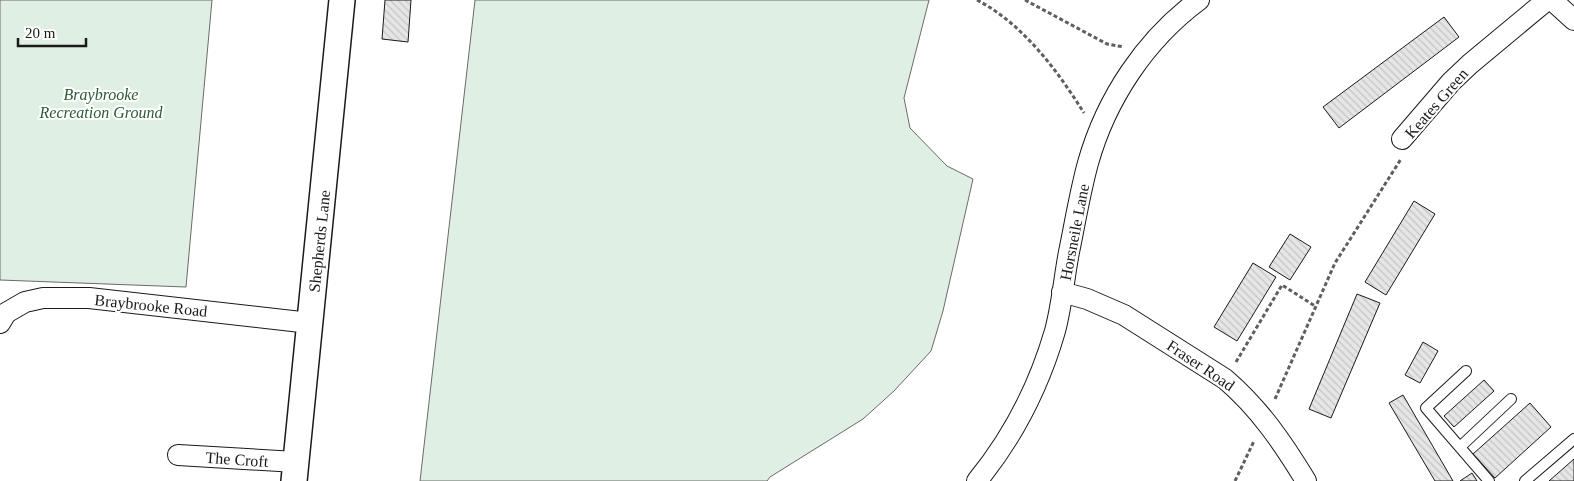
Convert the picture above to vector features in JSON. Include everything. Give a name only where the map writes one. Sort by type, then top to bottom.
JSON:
[{"type":"street","name":"Shepherds Lane","points":[[295,472],[342,0]]},
{"type":"street","name":"Horsneile Lane","points":[[977,481],[1009,436],[1034,390],[1055,328],[1088,163],[1099,131],[1119,90],[1146,50],[1172,22],[1199,0]]},
{"type":"street","name":"Keates Green","points":[[1402,139],[1434,101],[1464,70],[1547,0]]},
{"type":"street","points":[[1552,0],[1574,20]]},
{"type":"street","name":"Fraser Road","points":[[1062,292],[1087,299],[1124,315],[1225,379],[1240,392],[1265,420],[1286,448],[1306,481]]},
{"type":"street","name":"Braybrooke Road","points":[[0,323],[6,313],[25,302],[43,298],[89,298],[310,323]]},
{"type":"street","name":"The Croft","points":[[178,455],[295,472]]},
{"type":"lane","points":[[1466,371],[1426,408],[1489,481]]},
{"type":"lane","points":[[1460,447],[1512,399]]},
{"type":"lane","points":[[1525,481],[1574,439]]},
{"type":"path","points":[[977,0],[984,1],[1012,24],[1035,47],[1099,131]]},
{"type":"path","points":[[1025,0],[1107,44],[1146,50]]},
{"type":"path","name":"Keates Green","points":[[1272,405],[1335,263],[1406,150],[1402,139]]},
{"type":"path","points":[[1225,379],[1282,285],[1315,306]]},
{"type":"path","points":[[1235,481],[1258,434]]},
{"type":"green space","name":"Braybrooke Recreation Ground","points":[[0,0],[212,0],[186,287],[0,280]]},
{"type":"green space","points":[[475,0],[929,0],[904,98],[910,128],[947,166],[973,179],[943,311],[931,351],[894,391],[863,419],[770,477],[767,481],[420,481]]},
{"type":"building","points":[[385,0],[411,0],[408,42],[382,39]]},
{"type":"building","points":[[1444,17],[1459,37],[1339,128],[1323,107]]},
{"type":"building","points":[[1414,201],[1435,214],[1386,295],[1365,282]]},
{"type":"building","points":[[1290,234],[1311,247],[1290,280],[1269,267]]},
{"type":"building","points":[[1253,263],[1276,277],[1237,341],[1214,327]]},
{"type":"building","points":[[1357,294],[1380,303],[1331,418],[1309,409]]},
{"type":"building","points":[[1423,342],[1438,351],[1420,383],[1405,375]]},
{"type":"building","points":[[1484,380],[1494,391],[1454,427],[1444,416]]},
{"type":"building","points":[[1403,395],[1453,481],[1435,481],[1389,403]]},
{"type":"building","points":[[1530,403],[1551,427],[1495,478],[1473,454]]},
{"type":"building","points":[[1574,459],[1574,481],[1549,481]]},
{"type":"building","points":[[1472,473],[1477,481],[1460,481]]}]
